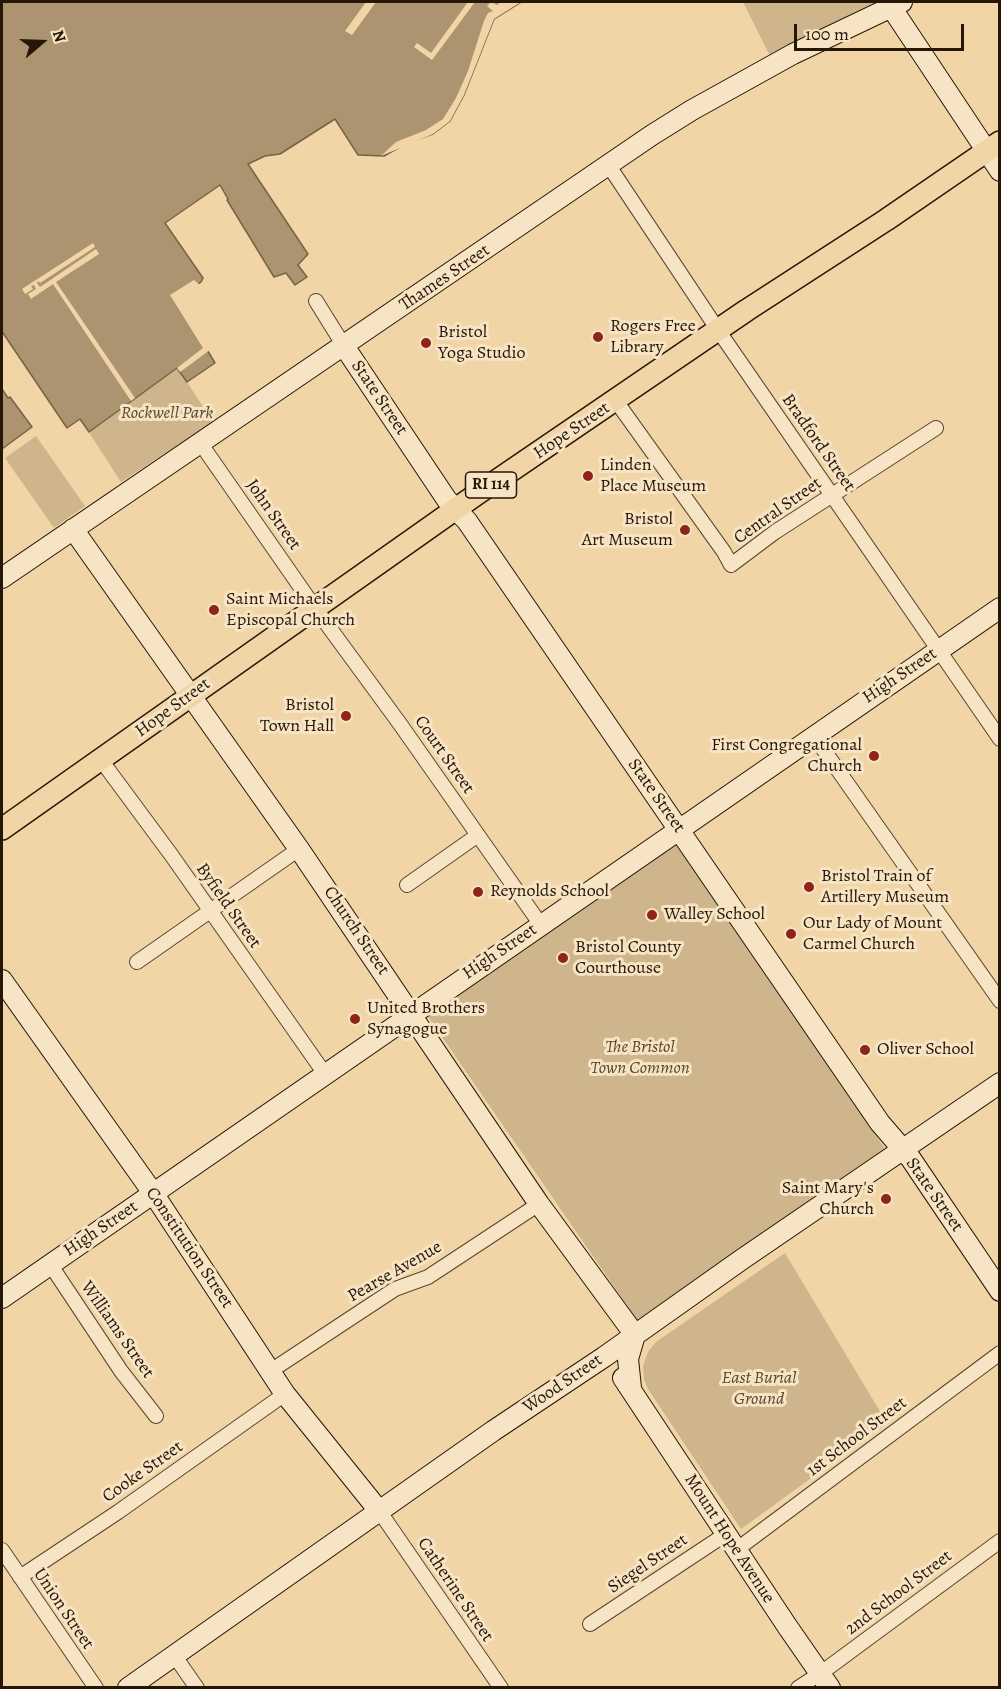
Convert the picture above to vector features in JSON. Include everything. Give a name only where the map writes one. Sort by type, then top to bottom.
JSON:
[{"type":"main road","name":"Hope Street","points":[[2,829],[455,510],[718,330],[993,147]]},
{"type":"street","points":[[897,4],[993,147],[999,171]]},
{"type":"street","name":"Thames Street","points":[[2,578],[652,135],[737,84],[793,54],[897,4]]},
{"type":"street","name":"Bradford Street","points":[[609,166],[718,330],[999,739]]},
{"type":"street","name":"State Street","points":[[316,301],[455,510],[467,521],[880,1123],[903,1150],[999,1291]]},
{"type":"street","name":"Central Street","points":[[616,401],[731,565],[775,532],[936,428]]},
{"type":"street","name":"John Street","points":[[201,444],[315,608]]},
{"type":"street","name":"Church Street","points":[[73,530],[299,849],[539,1204],[635,1335]]},
{"type":"street","name":"Court Street","points":[[315,608],[541,925]]},
{"type":"street","name":"High Street","points":[[2,1298],[999,608]]},
{"type":"street","points":[[814,736],[999,1001]]},
{"type":"street","name":"Byfield Street","points":[[101,760],[325,1074]]},
{"type":"street","points":[[407,885],[478,835]]},
{"type":"street","points":[[137,962],[299,849]]},
{"type":"street","name":"Constitution Street","points":[[2,980],[153,1193],[269,1372],[380,1512]]},
{"type":"street","name":"Wood Street","points":[[128,1688],[493,1431],[604,1357],[999,1083]]},
{"type":"street","name":"Pearse Avenue","points":[[269,1372],[395,1289],[428,1277],[539,1204]]},
{"type":"street","name":"Williams Street","points":[[50,1264],[121,1371],[156,1416]]},
{"type":"street","name":"Mount Hope Avenue","points":[[631,1388],[628,1359],[635,1335]]},
{"type":"street","name":"1st School Street","points":[[731,1542],[999,1353]]},
{"type":"street","name":"Mount Hope Avenue","points":[[604,1357],[631,1388],[731,1542],[826,1680]]},
{"type":"street","name":"Cooke Street","points":[[20,1577],[118,1512],[285,1394]]},
{"type":"street","name":"Catherine Street","points":[[380,1512],[501,1688]]},
{"type":"street","name":"2nd School Street","points":[[798,1688],[826,1680],[999,1541]]},
{"type":"street","name":"Siegel Street","points":[[590,1624],[731,1542]]},
{"type":"street","name":"Union Street","points":[[2,1550],[96,1688]]},
{"type":"street","points":[[174,1655],[197,1688]]},
{"type":"green space","points":[[743,2],[882,2],[770,56]]},
{"type":"green space","name":"Rockwell Park","points":[[215,363],[187,382],[213,422],[121,482],[83,423],[158,375],[177,368],[179,371]]},
{"type":"green space","points":[[36,436],[85,506],[54,528],[5,458]]},
{"type":"green space","name":"The Bristol Town Common","points":[[677,844],[885,1149],[637,1320],[427,1015]]},
{"type":"green space","name":"East Burial Ground","points":[[785,1253],[887,1423],[741,1529],[648,1389],[643,1366],[648,1352],[656,1342]]},
{"type":"shaded area","points":[[2,2],[521,2],[494,19],[464,95],[450,121],[433,134],[407,143],[384,156],[358,155],[335,119],[280,154],[265,156],[248,164],[308,254],[298,265],[307,277],[295,285],[286,273],[274,277],[220,185],[165,223],[203,278],[201,282],[177,299],[215,363],[187,382],[177,368],[89,432],[80,419],[67,428],[2,334]]},
{"type":"shaded area","points":[[2,389],[32,427],[2,449]]},
{"type":"pier","points":[[366,2],[376,2],[352,35],[345,31]]},
{"type":"pier","points":[[468,2],[475,2],[432,60],[414,47],[417,43],[431,53]]},
{"type":"pier","points":[[491,2],[497,5],[501,2],[521,2],[494,19],[464,95],[450,121],[433,134],[381,156],[396,142],[426,130],[443,119],[456,98],[468,71],[484,21],[488,13],[493,11],[487,6]]},
{"type":"pier","points":[[93,243],[95,247],[37,283],[40,287],[96,249],[99,254],[56,282],[135,398],[131,401],[53,284],[31,299],[28,294],[36,289],[34,285],[31,286],[33,289],[25,294],[22,289]]},
{"type":"pier","points":[[194,280],[201,286],[181,300],[210,350],[180,372],[177,368],[203,348],[170,295]]},
{"type":"place","name":"Rogers Free Library","points":[[598,337]]},
{"type":"place","name":"Bristol Yoga Studio","points":[[426,343]]},
{"type":"place","name":"Linden Place Museum","points":[[588,476]]},
{"type":"place","name":"Bristol Art Museum","points":[[685,530]]},
{"type":"place","name":"Saint Michaels Episcopal Church","points":[[214,610]]},
{"type":"place","name":"Bristol Town Hall","points":[[346,716]]},
{"type":"place","name":"First Congregational Church","points":[[874,756]]},
{"type":"place","name":"Bristol Train of Artillery Museum","points":[[809,887]]},
{"type":"place","name":"Reynolds School","points":[[478,892]]},
{"type":"place","name":"Walley School","points":[[652,915]]},
{"type":"place","name":"Our Lady of Mount Carmel Church","points":[[791,934]]},
{"type":"place","name":"Bristol County Courthouse","points":[[563,958]]},
{"type":"place","name":"United Brothers Synagogue","points":[[355,1019]]},
{"type":"place","name":"Oliver School","points":[[865,1050]]},
{"type":"place","name":"Saint Mary's Church","points":[[886,1199]]}]
